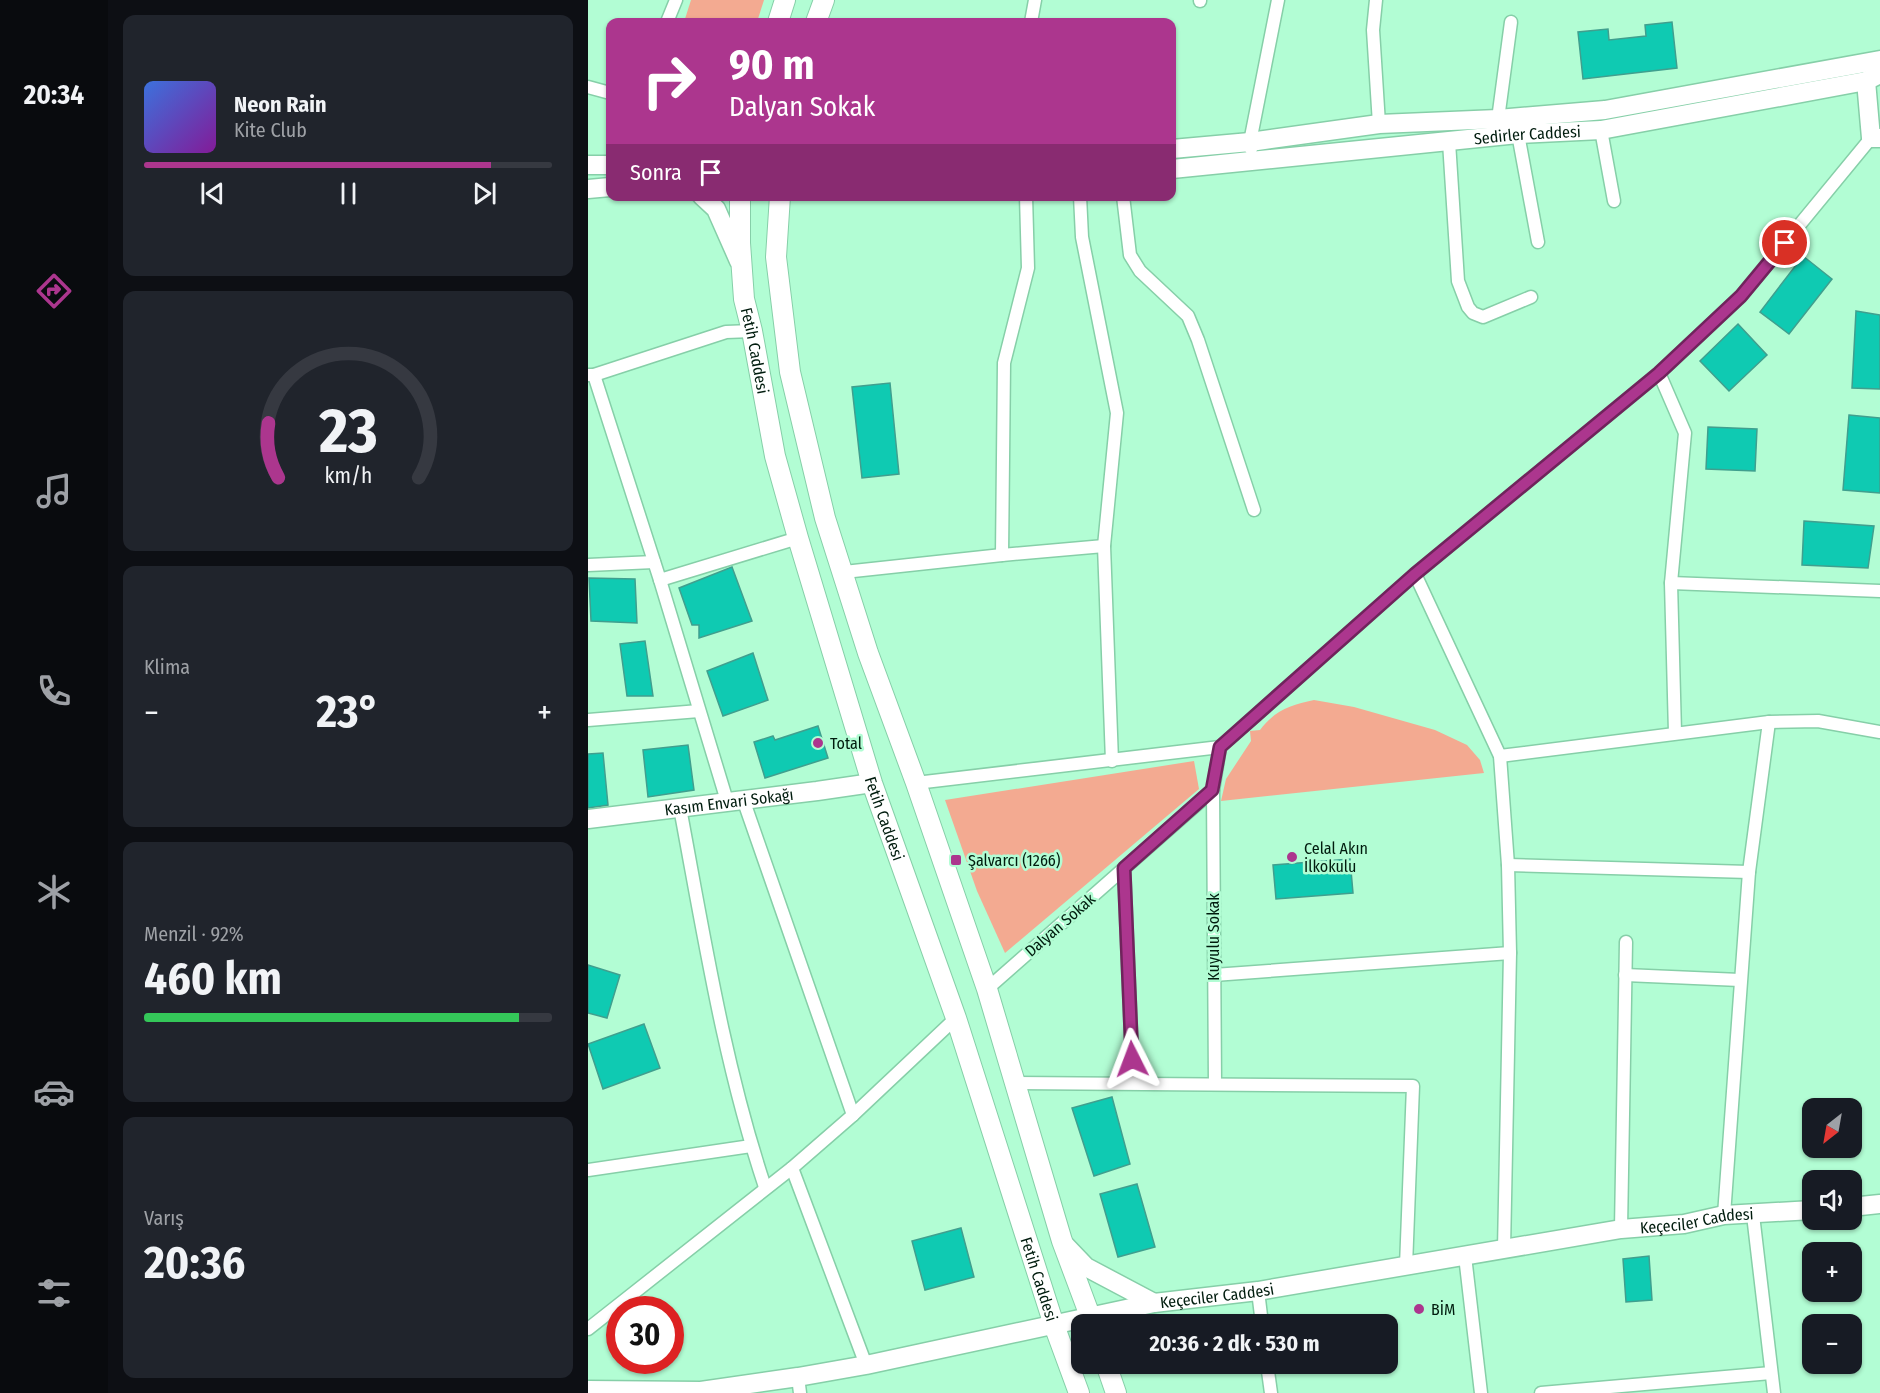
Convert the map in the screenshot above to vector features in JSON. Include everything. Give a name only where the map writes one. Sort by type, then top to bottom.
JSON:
[{"type":"main road","points":[[779,18],[785,0]]},
{"type":"main road","points":[[817,18],[824,0]]},
{"type":"main road","name":"Fetih Caddesi","points":[[740,201],[744,299],[775,456],[798,538],[872,783],[956,1018],[1054,1325],[1079,1393]]},
{"type":"main road","name":"Fetih Caddesi","points":[[780,201],[776,257],[790,372],[825,518],[868,652],[987,989],[1062,1241],[1089,1314]]},
{"type":"main road","points":[[836,661],[868,652]]},
{"type":"main road","points":[[1109,1374],[1116,1393]]},
{"type":"street","points":[[669,18],[676,0]]},
{"type":"street","points":[[1032,18],[1035,0]]},
{"type":"street","points":[[1254,162],[1250,142],[1278,0]]},
{"type":"street","points":[[1376,0],[1372,30],[1380,124]]},
{"type":"street","points":[[1498,119],[1511,22]]},
{"type":"street","name":"Sedirler Caddesi","points":[[1176,149],[1250,142],[1380,124],[1498,119],[1605,110],[1880,60]]},
{"type":"street","points":[[916,783],[1220,747],[1415,574],[1659,373],[1741,296],[1875,138],[1873,77]]},
{"type":"street","name":"Sedirler Caddesi","points":[[1176,169],[1518,134],[1601,130],[1873,77]]},
{"type":"street","points":[[588,87],[606,92]]},
{"type":"street","points":[[1601,130],[1614,201]]},
{"type":"street","points":[[1518,134],[1538,242]]},
{"type":"street","points":[[1449,142],[1458,281],[1468,307],[1473,313],[1483,317],[1531,297]]},
{"type":"street","points":[[588,165],[606,162]]},
{"type":"street","points":[[588,189],[606,187]]},
{"type":"street","points":[[708,201],[716,208],[741,267]]},
{"type":"street","points":[[1002,555],[1004,363],[1028,268],[1026,201]]},
{"type":"street","points":[[1080,201],[1082,237],[1117,413],[1104,546],[1112,761]]},
{"type":"street","points":[[1124,201],[1130,255],[1140,271],[1188,316],[1254,510]]},
{"type":"street","points":[[752,331],[726,332],[591,375],[660,580],[699,711],[735,800],[853,1115]]},
{"type":"street","points":[[1659,373],[1685,433],[1671,583],[1675,733]]},
{"type":"street","points":[[660,580],[798,538]]},
{"type":"street","points":[[844,572],[1104,546]]},
{"type":"street","points":[[588,565],[654,562]]},
{"type":"street","points":[[1415,574],[1500,756],[1508,865],[1510,953],[1504,1249]]},
{"type":"street","points":[[1671,583],[1880,591]]},
{"type":"street","points":[[588,720],[699,711]]},
{"type":"street","points":[[1500,756],[1769,722],[1818,721],[1880,732]]},
{"type":"street","points":[[1724,1215],[1749,872],[1769,722]]},
{"type":"street","points":[[1212,790],[1220,747]]},
{"type":"street","name":"Kasım Envari Sokağı","points":[[588,819],[872,783]]},
{"type":"street","name":"Dalyan Sokak","points":[[987,989],[1212,790]]},
{"type":"street","name":"Kuyulu Sokak","points":[[1212,790],[1215,1084]]},
{"type":"street","points":[[680,808],[714,991],[736,1093],[765,1187]]},
{"type":"street","points":[[1508,865],[1749,872]]},
{"type":"street","points":[[1124,868],[1133,1083]]},
{"type":"street","points":[[1621,1229],[1626,942]]},
{"type":"street","points":[[1214,975],[1510,953]]},
{"type":"street","points":[[1625,975],[1740,980]]},
{"type":"street","points":[[588,1329],[765,1187],[792,1168],[853,1115],[956,1018]]},
{"type":"street","points":[[1015,1083],[1413,1086],[1406,1266]]},
{"type":"street","points":[[588,1170],[751,1146]]},
{"type":"street","points":[[792,1168],[866,1365]]},
{"type":"street","points":[[1862,1206],[1880,1204]]},
{"type":"street","name":"Keçeciler Caddesi","points":[[1116,1314],[1154,1303],[1258,1291],[1621,1229],[1684,1224],[1724,1215],[1802,1211]]},
{"type":"street","points":[[1753,1215],[1774,1393]]},
{"type":"street","points":[[1062,1241],[1086,1267],[1154,1303]]},
{"type":"street","points":[[1465,1256],[1481,1393]]},
{"type":"street","points":[[1258,1291],[1261,1314]]},
{"type":"street","points":[[1134,1314],[1154,1303]]},
{"type":"street","name":"Keçeciler Caddesi","points":[[588,1391],[700,1391],[799,1385],[866,1365],[1071,1323]]},
{"type":"street","points":[[1541,1393],[1771,1373]]},
{"type":"street","points":[[1268,1374],[1271,1393]]},
{"type":"shaded area","points":[[691,0],[764,0],[758,18],[685,18]]},
{"type":"shaded area","points":[[1314,700],[1354,707],[1435,730],[1467,745],[1480,760],[1484,773],[1221,801],[1226,779],[1251,741],[1250,731],[1260,730],[1284,709]]},
{"type":"shaded area","points":[[1194,761],[1199,789],[1005,953],[977,891],[945,800]]},
{"type":"building","points":[[1672,22],[1677,68],[1583,79],[1578,32],[1608,29],[1609,40],[1646,36],[1645,25]]},
{"type":"building","points":[[1803,256],[1832,279],[1789,334],[1760,312]]},
{"type":"building","points":[[1856,311],[1880,315],[1880,389],[1852,388]]},
{"type":"building","points":[[1738,324],[1767,355],[1729,391],[1700,361]]},
{"type":"building","points":[[890,383],[899,474],[862,478],[852,387]]},
{"type":"building","points":[[1849,415],[1880,418],[1880,493],[1843,490]]},
{"type":"building","points":[[1708,427],[1757,429],[1755,471],[1706,469]]},
{"type":"building","points":[[1804,521],[1874,526],[1868,568],[1802,565]]},
{"type":"building","points":[[732,567],[752,621],[699,638],[699,625],[692,625],[679,588]]},
{"type":"building","points":[[589,578],[635,579],[637,623],[591,621]]},
{"type":"building","points":[[645,641],[653,696],[627,696],[620,644]]},
{"type":"building","points":[[753,653],[768,700],[723,716],[707,671]]},
{"type":"building","points":[[818,726],[828,758],[765,778],[754,742],[773,736],[775,740]]},
{"type":"building","points":[[688,745],[694,790],[648,797],[643,750]]},
{"type":"building","points":[[603,753],[608,805],[588,808],[588,754]]},
{"type":"building","points":[[1350,859],[1353,893],[1276,899],[1273,865]]},
{"type":"building","points":[[588,965],[620,975],[607,1018],[588,1013]]},
{"type":"building","points":[[644,1024],[660,1068],[603,1089],[588,1044]]},
{"type":"building","points":[[1112,1097],[1130,1164],[1094,1176],[1072,1108]]},
{"type":"building","points":[[1137,1184],[1155,1247],[1118,1257],[1100,1194]]},
{"type":"building","points":[[961,1228],[974,1277],[925,1290],[912,1241]]},
{"type":"building","points":[[1649,1256],[1652,1300],[1626,1302],[1623,1259]]},
{"type":"place","name":"Total","points":[[818,743]]},
{"type":"place","name":"Celal Akın İlkokulu","points":[[1292,857]]},
{"type":"place","name":"Şalvarcı (1266)","points":[[956,860]]},
{"type":"place","name":"BİM","points":[[1419,1309]]},
{"type":"route","points":[[1132,1059],[1124,868],[1212,790],[1220,747],[1415,574],[1659,373],[1741,296],[1785,243]]}]
